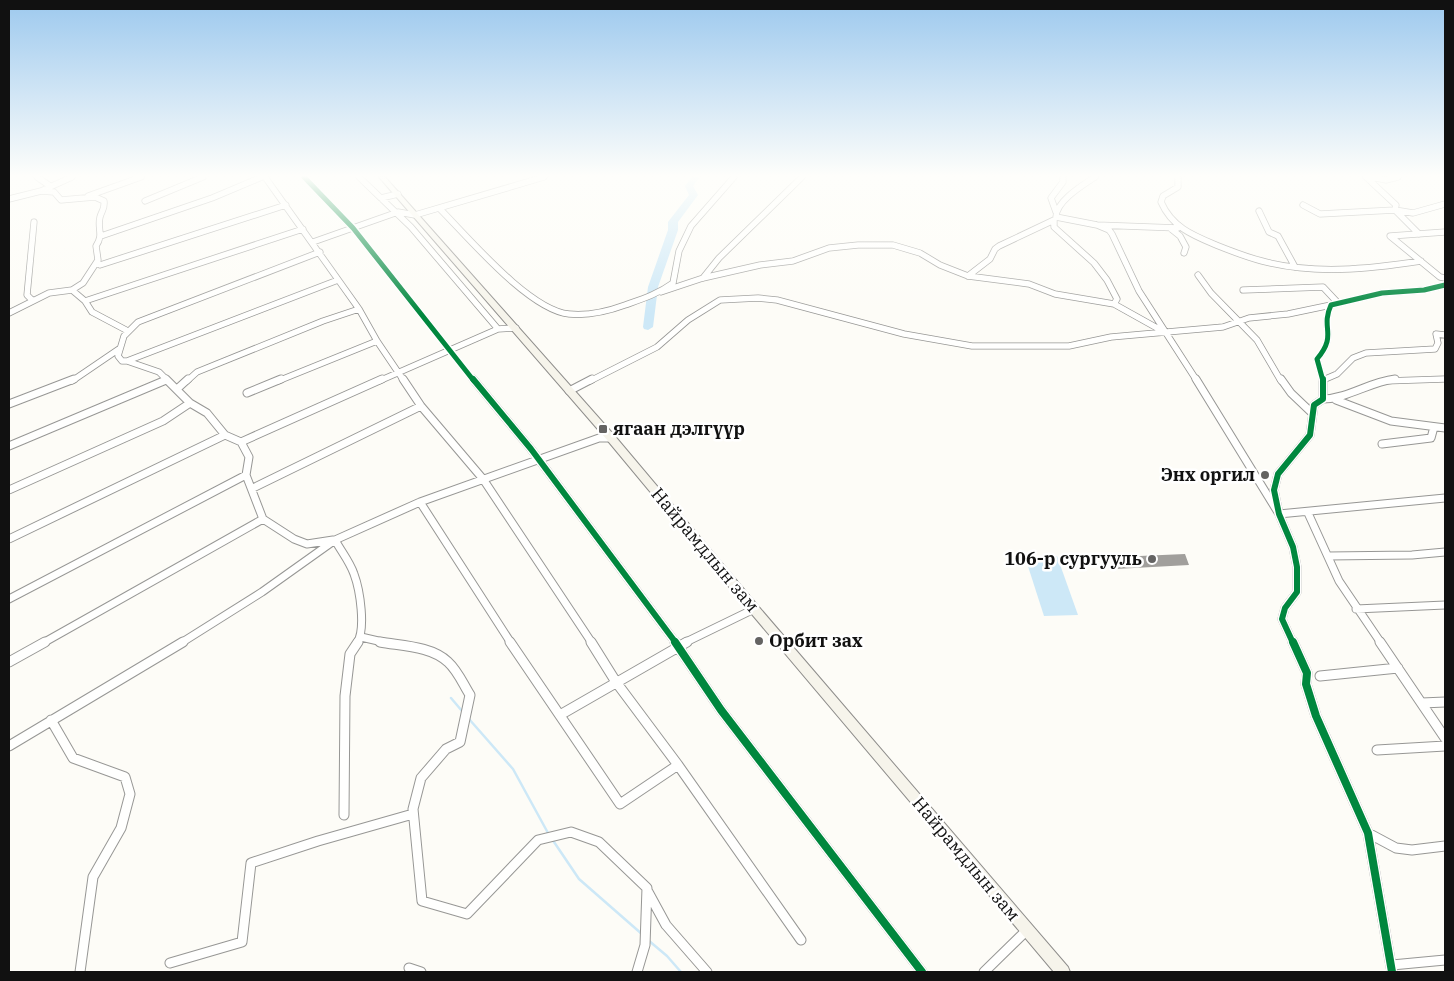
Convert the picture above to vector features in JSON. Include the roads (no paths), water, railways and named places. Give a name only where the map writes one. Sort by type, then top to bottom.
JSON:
[{"type":"main road","name":"Найрамдлын зам","points":[[423,223],[611,438],[1063,972]]},
{"type":"street","points":[[32,300],[27,295],[34,223]]},
{"type":"street","points":[[9,312],[24,307],[32,300],[49,293],[72,290],[83,282],[97,262],[96,246],[101,236],[100,223]]},
{"type":"street","points":[[101,236],[140,223]]},
{"type":"street","points":[[97,262],[100,265],[104,264],[231,223]]},
{"type":"street","points":[[299,223],[359,309],[376,342],[421,406],[483,479],[569,606],[616,682],[678,765],[801,940]]},
{"type":"street","points":[[348,223],[448,350],[531,449],[536,459],[678,646],[720,710],[922,972]]},
{"type":"street","points":[[313,242],[368,223]]},
{"type":"street","points":[[406,223],[498,330]]},
{"type":"street","points":[[454,223],[514,283],[546,307],[568,314],[592,315],[604,313],[641,298],[703,278],[760,265],[792,261],[829,248],[870,244],[893,245],[920,253],[940,265],[968,276],[1029,284],[1055,294],[1114,304],[1166,333]]},
{"type":"street","points":[[661,293],[673,283],[679,251],[694,223]]},
{"type":"street","points":[[703,278],[719,258],[755,223]]},
{"type":"street","points":[[968,276],[990,259],[999,246],[1048,223]]},
{"type":"street","points":[[1055,223],[1054,227],[1061,235],[1085,253],[1105,277],[1117,299],[1114,304]]},
{"type":"street","points":[[1082,223],[1178,228],[1233,252],[1268,263],[1294,267],[1376,268],[1421,261]]},
{"type":"street","points":[[1173,223],[1178,228]]},
{"type":"street","points":[[1265,223],[1269,232],[1278,236],[1294,267]]},
{"type":"street","points":[[1408,223],[1419,234]]},
{"type":"street","points":[[1097,225],[1112,234],[1139,291],[1279,514],[1293,547],[1297,567],[1297,592],[1285,608],[1282,618],[1307,672],[1306,684],[1316,716],[1368,833],[1392,969],[1445,960]]},
{"type":"street","points":[[1170,228],[1180,236],[1186,247],[1184,252]]},
{"type":"street","points":[[85,301],[303,229]]},
{"type":"street","points":[[1445,232],[1390,236],[1440,277],[1445,278]]},
{"type":"street","points":[[320,252],[138,322],[126,330],[118,356],[122,361],[159,372],[190,403],[207,413],[225,435],[241,442],[248,458],[246,475],[253,488],[263,519],[294,539],[307,544],[336,540]]},
{"type":"street","points":[[1198,276],[1203,286],[1213,297],[1239,319],[1257,340],[1286,386],[1312,413]]},
{"type":"street","points":[[127,361],[338,280]]},
{"type":"street","points":[[569,391],[657,347],[700,311],[720,300],[728,299],[758,298],[777,300],[904,334],[972,346],[1069,346],[1111,337],[1223,327],[1239,319],[1288,314],[1308,308],[1382,294],[1424,290],[1445,285]]},
{"type":"street","points":[[1243,290],[1323,287],[1334,304]]},
{"type":"street","points":[[72,290],[85,301],[92,312],[126,330]]},
{"type":"street","points":[[1322,399],[1323,380],[1317,359],[1327,347],[1328,334],[1325,315],[1334,304]]},
{"type":"street","points":[[177,389],[197,372],[323,320],[359,309]]},
{"type":"street","points":[[241,442],[448,350],[498,330],[516,328]]},
{"type":"street","points":[[1323,380],[1338,374],[1353,358],[1366,354],[1435,349],[1438,343],[1436,334],[1445,335]]},
{"type":"street","points":[[248,393],[376,342]]},
{"type":"street","points":[[9,404],[71,381],[119,349]]},
{"type":"street","points":[[1336,400],[1383,381],[1445,379]]},
{"type":"street","points":[[9,446],[166,380]]},
{"type":"street","points":[[1279,514],[1274,490],[1278,474],[1310,435],[1314,405],[1322,399],[1351,403],[1391,420],[1445,428]]},
{"type":"street","points":[[9,490],[163,421],[190,403]]},
{"type":"street","points":[[253,488],[421,406]]},
{"type":"street","points":[[1382,444],[1431,438],[1434,427]]},
{"type":"street","points":[[9,539],[225,435]]},
{"type":"street","points":[[9,746],[253,597],[336,540],[420,502],[598,438],[611,438]]},
{"type":"street","points":[[9,600],[146,526],[246,475]]},
{"type":"street","points":[[1279,514],[1308,513],[1445,498]]},
{"type":"street","points":[[420,502],[620,804],[678,765]]},
{"type":"street","points":[[1308,513],[1339,581],[1356,609],[1445,738]]},
{"type":"street","points":[[9,662],[263,519]]},
{"type":"street","points":[[336,540],[354,573],[360,596],[361,636],[350,654],[345,696],[344,815]]},
{"type":"street","points":[[1328,556],[1412,555],[1445,552]]},
{"type":"street","points":[[1356,609],[1445,605]]},
{"type":"street","points":[[560,715],[678,646],[754,609]]},
{"type":"street","points":[[361,636],[379,643],[415,648],[448,661],[470,695],[460,742],[446,749],[421,778],[413,809],[422,901],[467,914],[538,840],[571,832],[599,842],[647,888],[651,902],[661,918],[706,972]]},
{"type":"street","points":[[1320,676],[1398,668]]},
{"type":"street","points":[[1422,703],[1445,702]]},
{"type":"street","points":[[51,720],[73,758],[125,777],[130,794],[121,828],[93,878],[80,972]]},
{"type":"street","points":[[1376,750],[1445,746]]},
{"type":"street","points":[[170,963],[242,942],[251,863],[318,841],[413,814]]},
{"type":"street","points":[[1368,833],[1396,848],[1412,850],[1445,846]]},
{"type":"street","points":[[637,972],[645,945],[647,888]]},
{"type":"street","points":[[984,972],[1027,930]]},
{"type":"street","points":[[409,968],[421,972]]},
{"type":"water","points":[[1057,556],[1078,615],[1044,616],[1025,557]]},
{"type":"waterway","points":[[648,327],[653,287],[673,230],[673,223]]},
{"type":"waterway","points":[[451,698],[462,711]]},
{"type":"waterway","points":[[469,719],[513,769],[548,833]]},
{"type":"waterway","points":[[552,839],[579,879],[643,935]]},
{"type":"waterway","points":[[648,940],[667,956],[681,972]]},
{"type":"place","name":"ягаан дэлгүүр","points":[[603,429]]},
{"type":"place","name":"Энх оргил","points":[[1265,475]]},
{"type":"place","name":"106-р сургууль","points":[[1152,559]]},
{"type":"place","name":"Орбит зах","points":[[759,641]]}]
